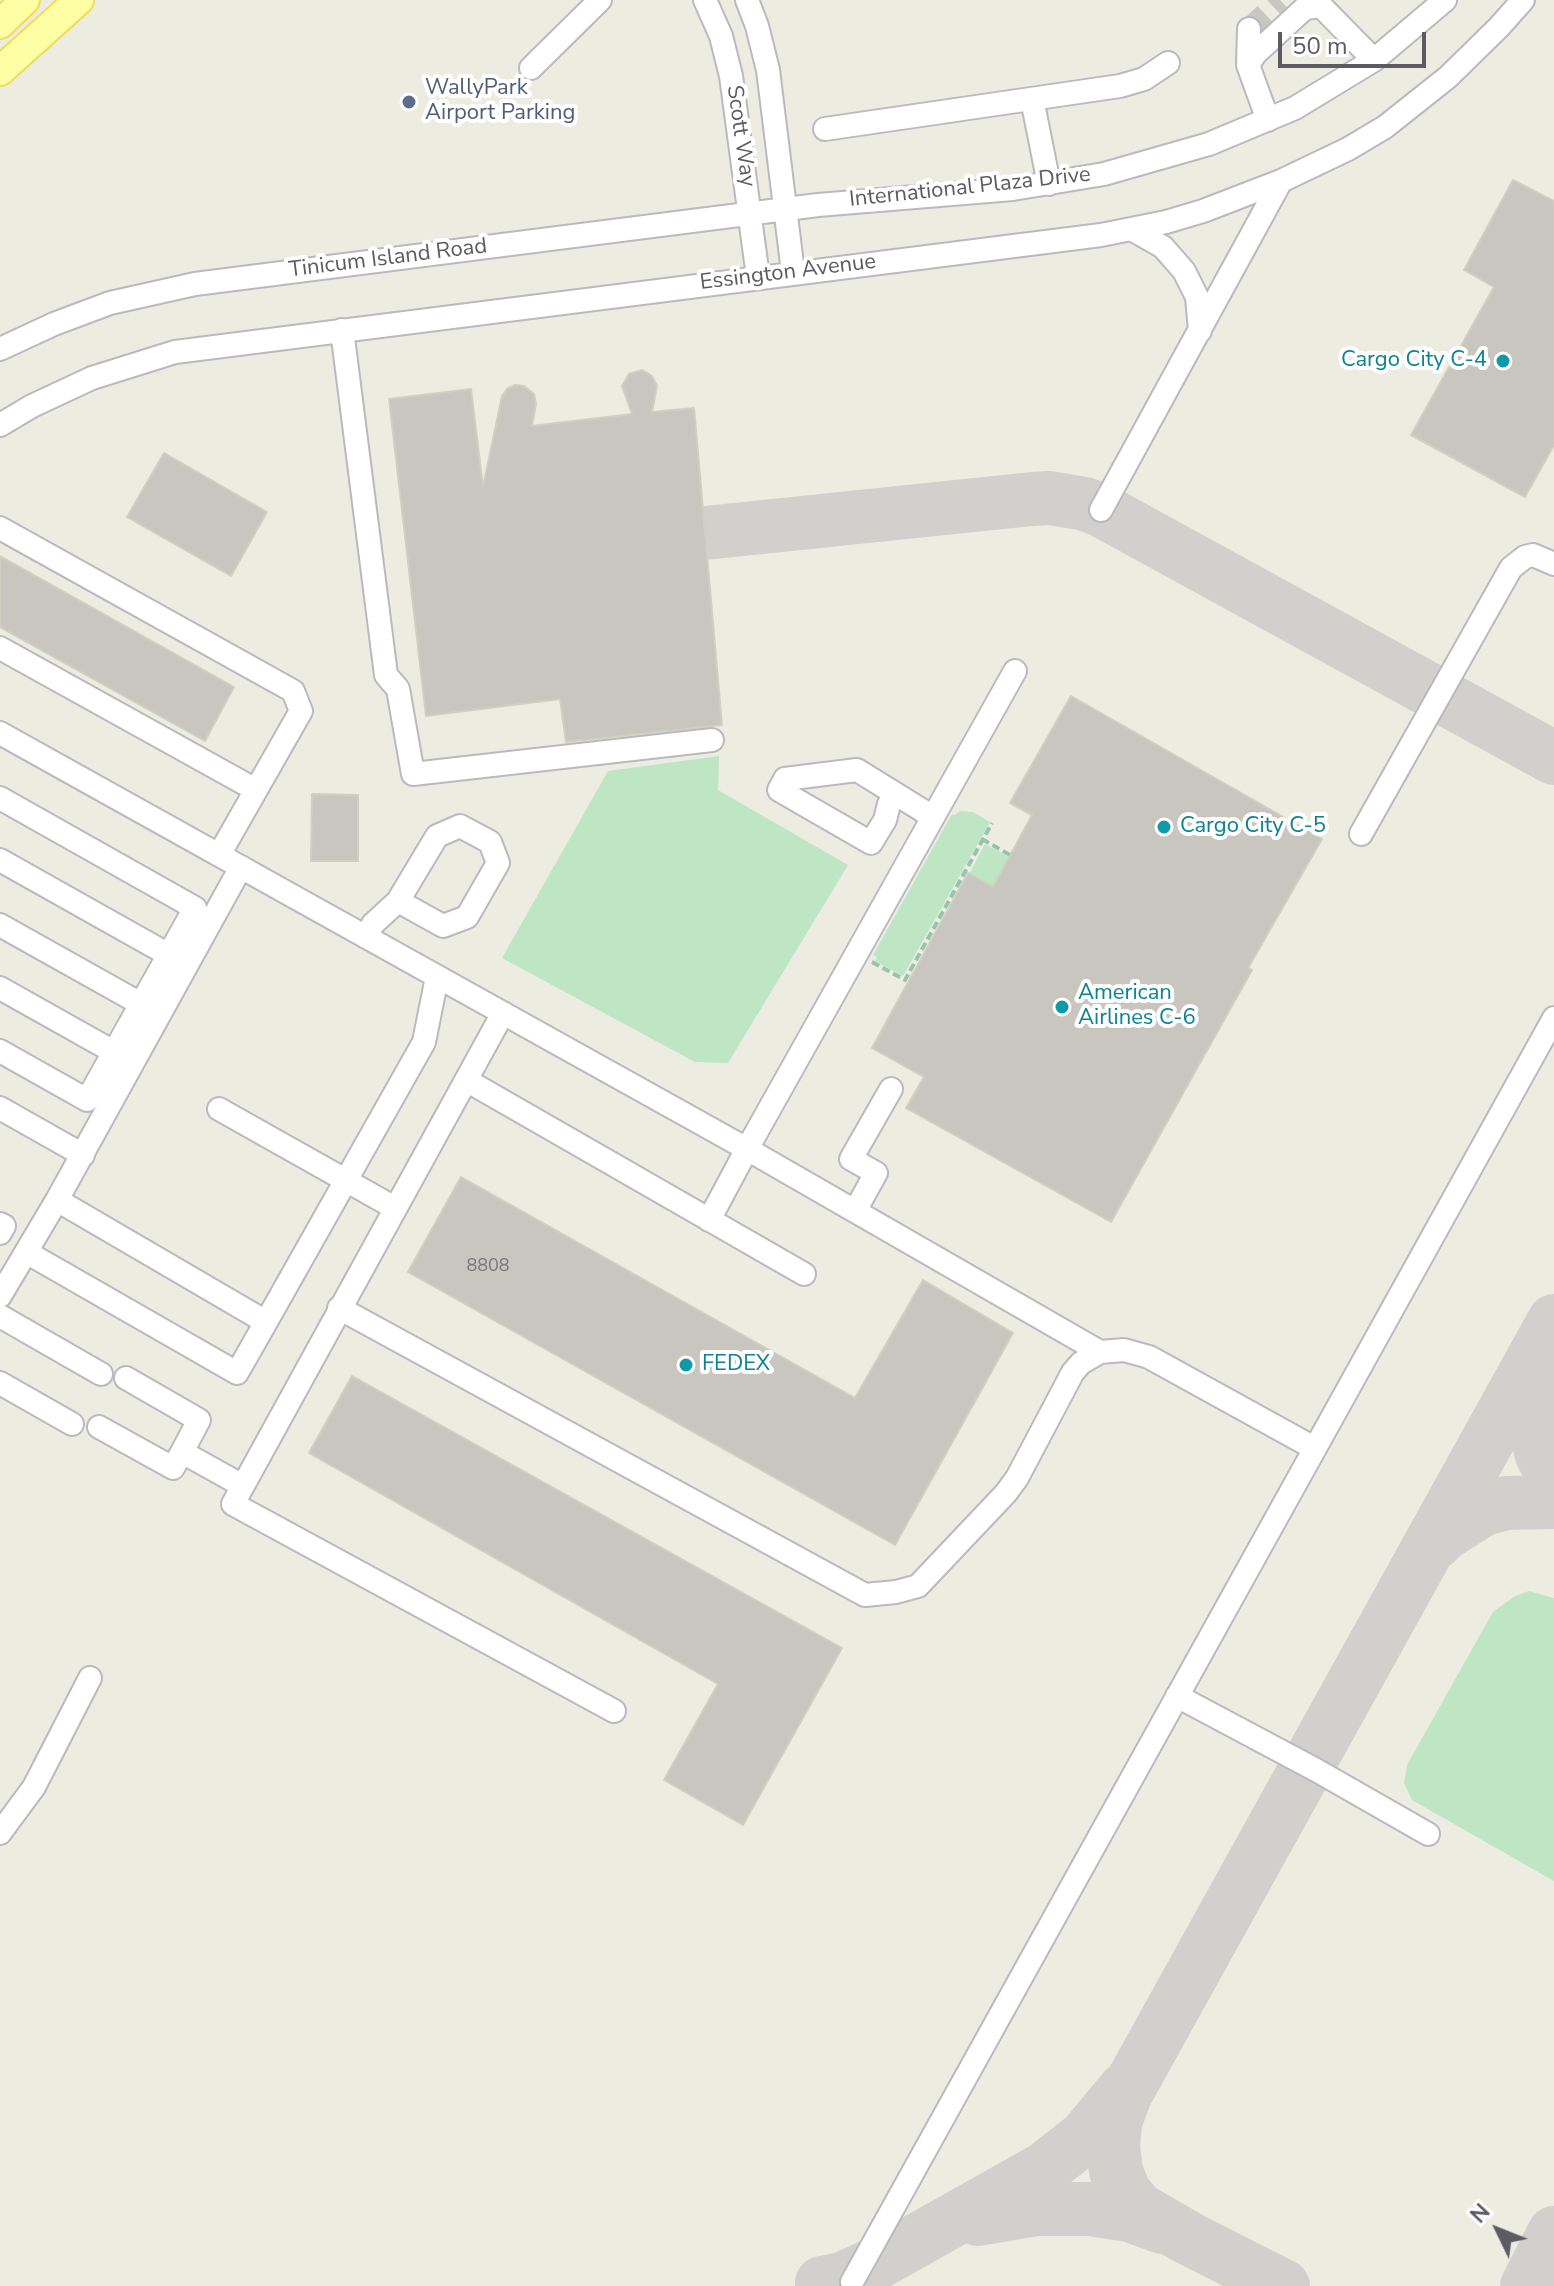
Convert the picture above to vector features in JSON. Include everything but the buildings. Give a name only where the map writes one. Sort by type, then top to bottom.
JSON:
[{"type":"main road","points":[[0,24],[25,0]]},
{"type":"main road","points":[[0,71],[79,0]]},
{"type":"street","points":[[531,68],[600,0]]},
{"type":"street","name":"Scott Way","points":[[705,0],[721,36],[731,76],[758,277]]},
{"type":"street","name":"Scott Way","points":[[747,0],[768,70],[793,272]]},
{"type":"street","points":[[1293,0],[1321,6],[1374,60]]},
{"type":"street","name":"International Plaza Drive","points":[[785,209],[1049,184],[1153,162],[1209,144],[1322,94],[1374,60],[1445,0]]},
{"type":"street","name":"Essington Avenue","points":[[0,425],[59,392],[145,359],[201,347],[1133,230],[1203,211],[1281,181],[1348,149],[1413,106],[1476,50],[1523,0]]},
{"type":"street","points":[[1248,65],[1255,54],[1305,8],[1321,6]]},
{"type":"street","points":[[1249,29],[1248,65],[1268,120]]},
{"type":"street","points":[[825,129],[1132,83],[1168,63]]},
{"type":"street","points":[[1032,99],[1049,184]]},
{"type":"street","points":[[1101,510],[1281,181]]},
{"type":"street","name":"Tinicum Island Road","points":[[0,349],[81,313],[169,289],[242,277],[785,209]]},
{"type":"street","points":[[1133,230],[1163,247],[1184,271],[1197,297],[1200,331]]},
{"type":"street","points":[[342,330],[386,675],[398,689],[413,774],[712,740]]},
{"type":"street","points":[[0,528],[293,691],[301,711],[219,855]]},
{"type":"street","points":[[1361,834],[1511,568],[1533,555],[1554,564]]},
{"type":"street","points":[[0,648],[256,790]]},
{"type":"street","points":[[709,1220],[1015,671]]},
{"type":"street","points":[[0,733],[747,1149],[1100,1352]]},
{"type":"street","points":[[895,794],[885,820],[871,843],[779,790],[785,779],[857,770],[933,817]]},
{"type":"street","points":[[0,798],[195,908],[87,1100],[0,1051]]},
{"type":"street","points":[[366,937],[373,924],[398,901],[437,836],[460,826],[490,842],[498,863],[467,917],[443,926],[398,901]]},
{"type":"street","points":[[0,860],[169,955]]},
{"type":"street","points":[[1,1293],[83,1155],[241,867]]},
{"type":"street","points":[[0,925],[141,1004]]},
{"type":"street","points":[[26,1252],[237,1373],[424,1042],[437,977]]},
{"type":"street","points":[[0,988],[114,1052]]},
{"type":"street","points":[[503,1013],[233,1504],[614,1711]]},
{"type":"street","points":[[852,2282],[1554,1018]]},
{"type":"street","points":[[466,1080],[804,1274]]},
{"type":"street","points":[[855,1211],[876,1173],[851,1159],[891,1089]]},
{"type":"street","points":[[0,1108],[83,1155]]},
{"type":"street","points":[[219,1109],[395,1208]]},
{"type":"street","points":[[57,1200],[266,1322]]},
{"type":"street","points":[[0,1224],[4,1226],[0,1233]]},
{"type":"street","points":[[339,1308],[865,1595],[918,1586],[1006,1493],[1073,1372],[1081,1363],[1100,1352],[1124,1350],[1149,1357],[1314,1448]]},
{"type":"street","points":[[0,1316],[101,1374]]},
{"type":"street","points":[[99,1427],[173,1468],[182,1452],[199,1420],[126,1378]]},
{"type":"street","points":[[0,1383],[72,1424]]},
{"type":"street","points":[[182,1452],[243,1486]]},
{"type":"street","points":[[0,1833],[34,1787],[90,1678]]},
{"type":"street","points":[[1177,1696],[1428,1834]]},
{"type":"path","points":[[870,961],[905,980],[992,823]]},
{"type":"path","points":[[982,839],[1010,855]]},
{"type":"green space","points":[[719,756],[718,790],[848,865],[728,1063],[695,1062],[502,958],[608,771]]},
{"type":"green space","points":[[973,812],[990,822],[903,976],[875,961],[877,957],[873,955],[952,814]]},
{"type":"green space","points":[[985,844],[1009,857],[993,887],[969,874]]},
{"type":"green space","points":[[1529,1591],[1554,1598],[1554,1881],[1412,1800],[1404,1783],[1407,1765],[1493,1612],[1515,1596]]},
{"type":"taxiway","points":[[705,533],[1032,499],[1050,498],[1085,504],[1554,758]]},
{"type":"taxiway","points":[[1283,2286],[1138,2209],[1124,2192],[1116,2171],[1113,2147],[1115,2122],[1125,2095],[1554,1321]]},
{"type":"taxiway","points":[[1535,1360],[1529,1389],[1531,1414],[1542,1455],[1554,1476]]},
{"type":"taxiway","points":[[1435,1543],[1483,1509],[1506,1503],[1554,1502]]},
{"type":"taxiway","points":[[822,2283],[842,2279],[873,2265],[1044,2169],[1085,2137],[1124,2090]]},
{"type":"taxiway","points":[[978,2219],[1037,2209],[1090,2209],[1129,2215],[1162,2227]]},
{"type":"taxiway","points":[[1527,2286],[1554,2233]]},
{"type":"tunnel","points":[[1249,29],[1280,0]]},
{"type":"place","name":"WallyPark Airport Parking","points":[[409,102]]},
{"type":"place","name":"Cargo City C-4","points":[[1503,361]]},
{"type":"place","name":"Cargo City C-5","points":[[1164,827]]},
{"type":"place","name":"American Airlines C-6","points":[[1062,1007]]},
{"type":"place","name":"FEDEX","points":[[686,1365]]}]
